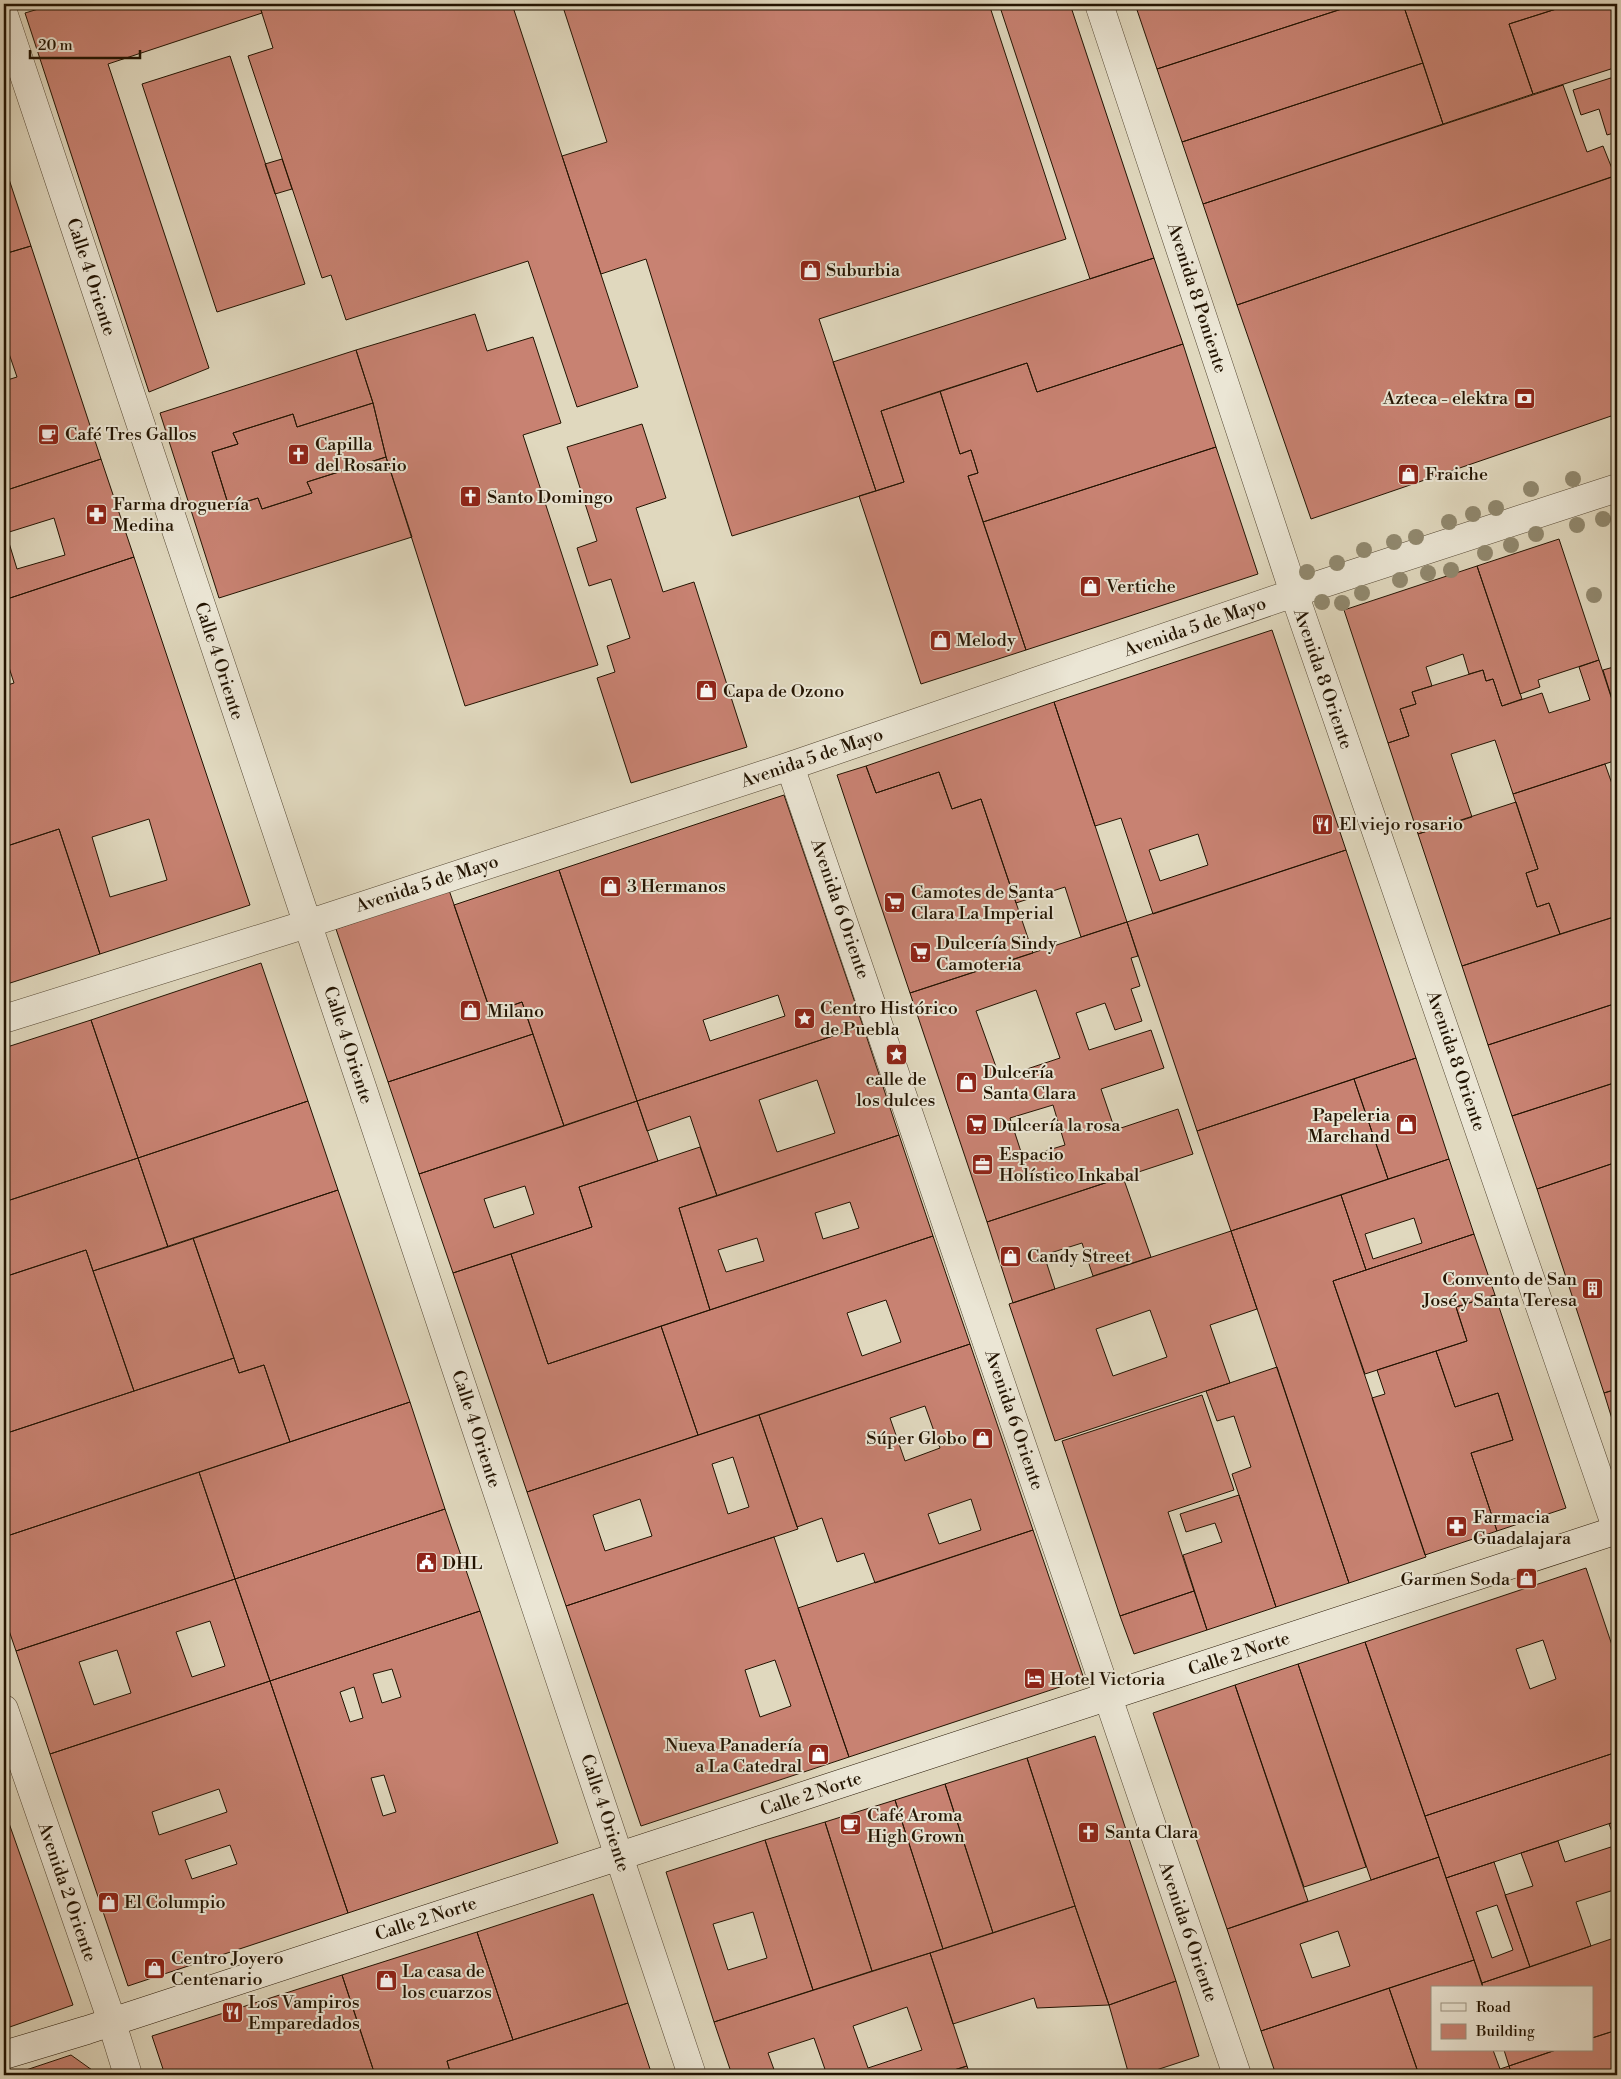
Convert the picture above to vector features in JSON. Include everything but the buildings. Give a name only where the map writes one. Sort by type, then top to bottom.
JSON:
[{"type":"street","name":"Avenida 8 Poniente","points":[[1099,4],[1294,593]]},
{"type":"street","name":"Calle 4 Oriente","points":[[4,15],[692,2075]]},
{"type":"street","name":"Avenida 5 de Mayo","points":[[4,1019],[307,924],[790,766],[1294,593],[1617,488]]},
{"type":"street","name":"Avenida 8 Oriente","points":[[1294,593],[1617,1530]]},
{"type":"street","name":"Avenida 6 Oriente","points":[[790,766],[1237,2075]]},
{"type":"street","name":"Calle 2 Norte","points":[[4,2055],[111,2022],[1617,1530]]},
{"type":"street","name":"Avenida 2 Oriente","points":[[4,1709],[128,2075]]},
{"type":"place","name":"Suburbia","points":[[810,270]]},
{"type":"place","name":"Azteca - elektra","points":[[1524,398]]},
{"type":"place","name":"Café Tres Gallos","points":[[49,434]]},
{"type":"place","name":"Capilla del Rosario","points":[[299,454]]},
{"type":"place","name":"Fraiche","points":[[1409,474]]},
{"type":"place","name":"Santo Domingo","points":[[471,497]]},
{"type":"place","name":"Farma droguería Medina","points":[[97,514]]},
{"type":"place","name":"Vertiche","points":[[1090,586]]},
{"type":"place","name":"Melody","points":[[940,640]]},
{"type":"place","name":"Capa de Ozono","points":[[707,691]]},
{"type":"place","name":"El viejo rosario","points":[[1323,824]]},
{"type":"place","name":"3 Hermanos","points":[[611,886]]},
{"type":"place","name":"Camotes de Santa Clara La Imperial","points":[[895,902]]},
{"type":"place","name":"Dulcería Sindy Camoteria","points":[[920,953]]},
{"type":"place","name":"Milano","points":[[471,1011]]},
{"type":"place","name":"Centro Histórico de Puebla","points":[[804,1018]]},
{"type":"place","name":"calle de los dulces","points":[[896,1054]]},
{"type":"place","name":"Dulcería Santa Clara","points":[[967,1082]]},
{"type":"place","name":"Dulcería la rosa","points":[[977,1125]]},
{"type":"place","name":"Papeleria Marchand","points":[[1406,1125]]},
{"type":"place","name":"Espacio Holístico Inkabal","points":[[983,1164]]},
{"type":"place","name":"Candy Street","points":[[1011,1256]]},
{"type":"place","name":"Convento de San José y Santa Teresa","points":[[1593,1289]]},
{"type":"place","name":"Súper Globo","points":[[983,1438]]},
{"type":"place","name":"Farmacia Guadalajara","points":[[1457,1527]]},
{"type":"place","name":"DHL","points":[[426,1563]]},
{"type":"place","name":"Garmen Soda","points":[[1526,1579]]},
{"type":"place","name":"Hotel Victoria","points":[[1034,1679]]},
{"type":"place","name":"Nueva Panadería a La Catedral","points":[[818,1755]]},
{"type":"place","name":"Café Aroma High Grown","points":[[851,1825]]},
{"type":"place","name":"Santa Clara","points":[[1089,1832]]},
{"type":"place","name":"El Columpio","points":[[108,1902]]},
{"type":"place","name":"Centro Joyero Centenario","points":[[155,1968]]},
{"type":"place","name":"La casa de los cuarzos","points":[[386,1981]]},
{"type":"place","name":"Los Vampiros Emparedados","points":[[232,2012]]}]
